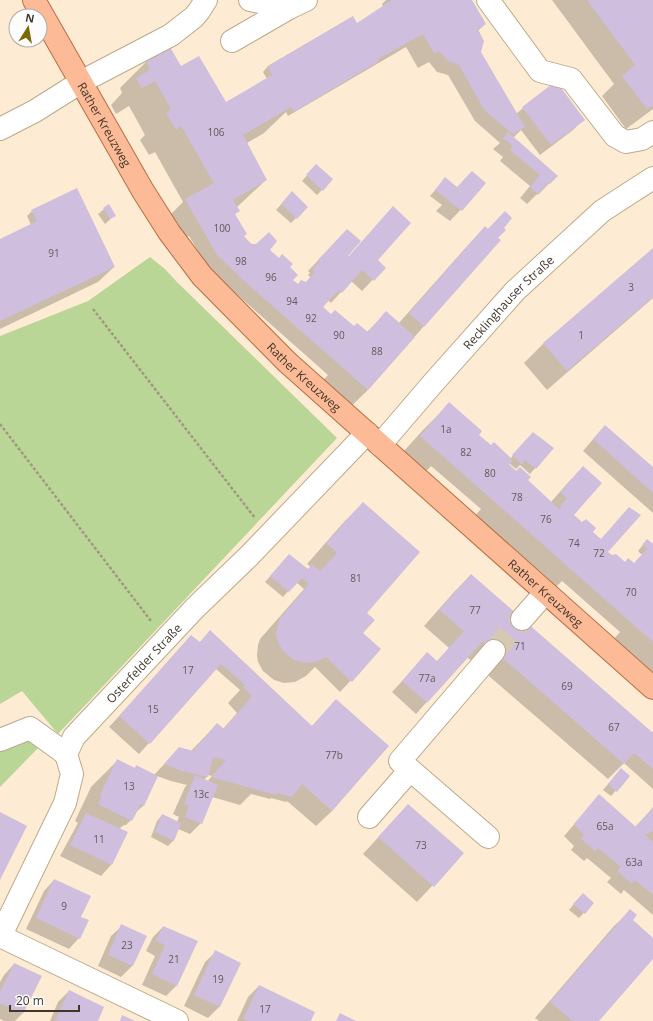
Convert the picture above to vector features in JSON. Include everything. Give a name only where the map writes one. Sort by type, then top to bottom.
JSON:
[{"type":"main road","name":"Rather Kreuzweg","points":[[34,0],[143,191],[169,232],[202,276],[287,362],[653,688]]},
{"type":"street","points":[[0,129],[35,111],[81,82],[170,35],[194,17],[206,0]]},
{"type":"street","points":[[250,0],[297,4]]},
{"type":"street","points":[[488,0],[540,71],[571,79],[615,136],[626,142],[642,139],[653,132]]},
{"type":"street","points":[[232,41],[297,4]]},
{"type":"street","name":"Recklinghauser Straße","points":[[374,439],[434,382],[515,291],[602,211],[653,178]]},
{"type":"street","name":"Osterfelder Straße","points":[[66,754],[74,737],[132,674],[166,641],[195,608],[269,536],[374,439]]},
{"type":"street","points":[[522,619],[545,593]]},
{"type":"street","points":[[488,836],[400,761],[494,651]]},
{"type":"street","points":[[0,740],[30,728],[66,754],[72,774],[65,803],[0,937],[176,1021]]},
{"type":"street","points":[[369,817],[410,770]]},
{"type":"path","points":[[93,309],[269,536]]},
{"type":"path","points":[[0,424],[166,641]]},
{"type":"green space","points":[[150,257],[165,269],[337,438],[58,734],[22,691],[0,704],[0,336],[88,301]]},
{"type":"green space","points":[[30,736],[42,744],[0,787],[0,748]]},
{"type":"building","points":[[392,0],[472,0],[486,24],[478,29],[484,41],[481,52],[525,127],[513,134],[485,111],[459,65],[448,61],[439,51],[434,53],[423,34],[378,59],[379,61],[294,112],[291,107],[243,135],[267,180],[233,200],[240,211],[235,214],[247,234],[244,236],[251,244],[256,244],[269,232],[277,241],[270,250],[279,258],[282,254],[293,264],[290,267],[298,275],[293,280],[298,284],[301,280],[306,282],[315,272],[312,270],[320,261],[318,260],[347,229],[361,241],[349,256],[393,206],[411,223],[378,260],[386,268],[374,281],[362,270],[342,293],[339,290],[323,307],[331,314],[335,310],[354,326],[357,323],[368,332],[386,311],[415,337],[368,390],[243,280],[217,255],[185,199],[214,183],[181,126],[176,130],[166,113],[171,109],[155,81],[142,88],[136,78],[150,70],[146,61],[170,47],[181,66],[199,56],[226,102],[272,75],[268,66],[353,16],[357,23]]},
{"type":"building","points":[[587,0],[653,0],[653,105],[647,109],[622,76],[635,65]]},
{"type":"building","points":[[556,81],[585,120],[551,145],[522,107]]},
{"type":"building","points":[[508,132],[558,176],[550,184],[548,183],[538,194],[530,187],[540,175],[510,150],[513,146],[503,138]]},
{"type":"building","points":[[316,164],[333,179],[323,191],[306,175]]},
{"type":"building","points":[[472,171],[486,183],[462,211],[435,190],[445,177],[457,187]]},
{"type":"building","points":[[77,188],[115,267],[0,321],[0,239],[37,221],[31,210]]},
{"type":"building","points":[[292,191],[308,207],[297,219],[281,204]]},
{"type":"building","points":[[109,204],[116,216],[110,219],[103,208]]},
{"type":"building","points":[[505,211],[512,218],[504,228],[506,230],[498,238],[501,240],[424,327],[409,313],[485,226],[488,229]]},
{"type":"building","points":[[653,248],[653,297],[567,371],[543,343]]},
{"type":"building","points":[[449,402],[482,431],[479,435],[491,445],[494,442],[513,460],[509,464],[516,471],[520,467],[531,477],[528,480],[559,509],[567,498],[560,492],[583,466],[602,483],[574,515],[582,522],[586,519],[596,528],[593,532],[601,539],[629,507],[641,515],[608,552],[612,555],[616,554],[625,562],[628,558],[634,563],[647,549],[642,545],[647,539],[653,544],[653,642],[420,436]]},
{"type":"building","points":[[605,425],[653,467],[653,493],[593,439]]},
{"type":"building","points":[[533,432],[554,448],[536,469],[525,460],[522,465],[512,455]]},
{"type":"building","points":[[363,502],[420,552],[367,613],[375,620],[363,633],[381,649],[352,682],[326,657],[315,662],[305,663],[294,660],[283,651],[276,634],[280,618],[309,584],[302,578],[289,592],[270,576],[289,554],[308,569],[312,564],[320,571],[337,553],[326,543]]},
{"type":"building","points":[[471,574],[653,733],[653,769],[634,753],[624,764],[483,641],[427,703],[402,681],[427,652],[437,661],[464,631],[439,610]]},
{"type":"building","points":[[210,630],[312,726],[336,699],[389,746],[332,811],[302,784],[292,797],[277,793],[276,795],[211,777],[226,760],[213,757],[208,777],[182,771],[164,764],[179,747],[193,751],[217,723],[224,729],[252,696],[243,687],[245,685],[221,664],[150,744],[119,716],[191,635],[200,642]]},
{"type":"building","points":[[117,759],[135,768],[136,765],[158,776],[144,806],[141,804],[132,821],[98,804],[102,795],[100,795]]},
{"type":"building","points":[[621,768],[630,776],[617,792],[608,784]]},
{"type":"building","points":[[195,775],[218,785],[202,824],[185,817],[189,806],[184,804]]},
{"type":"building","points":[[599,794],[636,827],[653,807],[653,831],[645,835],[653,842],[653,895],[635,880],[632,884],[617,871],[621,867],[598,848],[595,851],[581,839],[584,835],[574,824]]},
{"type":"building","points":[[408,804],[464,853],[434,887],[378,837]]},
{"type":"building","points":[[0,812],[27,826],[0,880]]},
{"type":"building","points":[[86,813],[128,832],[112,865],[70,845]]},
{"type":"building","points":[[162,814],[181,823],[174,841],[155,832]]},
{"type":"building","points":[[54,879],[91,896],[81,917],[89,920],[80,939],[36,918]]},
{"type":"building","points":[[583,893],[594,903],[585,914],[573,904]]},
{"type":"building","points":[[630,909],[637,915],[633,920],[653,938],[653,959],[599,1021],[573,1021],[550,1002]]},
{"type":"building","points":[[121,924],[147,936],[133,966],[108,955]]},
{"type":"building","points":[[163,926],[198,941],[177,986],[152,974],[165,945],[156,941]]},
{"type":"building","points":[[215,950],[241,963],[220,1007],[194,995]]},
{"type":"building","points":[[14,963],[42,976],[23,1014],[0,1003],[0,992]]},
{"type":"building","points":[[259,985],[315,1012],[311,1021],[248,1021],[243,1019]]},
{"type":"building","points":[[69,990],[104,1007],[98,1021],[55,1021]]},
{"type":"building","points":[[340,1013],[356,1021],[336,1021]]},
{"type":"building","points":[[122,1015],[135,1021],[120,1021]]},
{"type":"tunnel","points":[[494,651],[522,619]]}]
